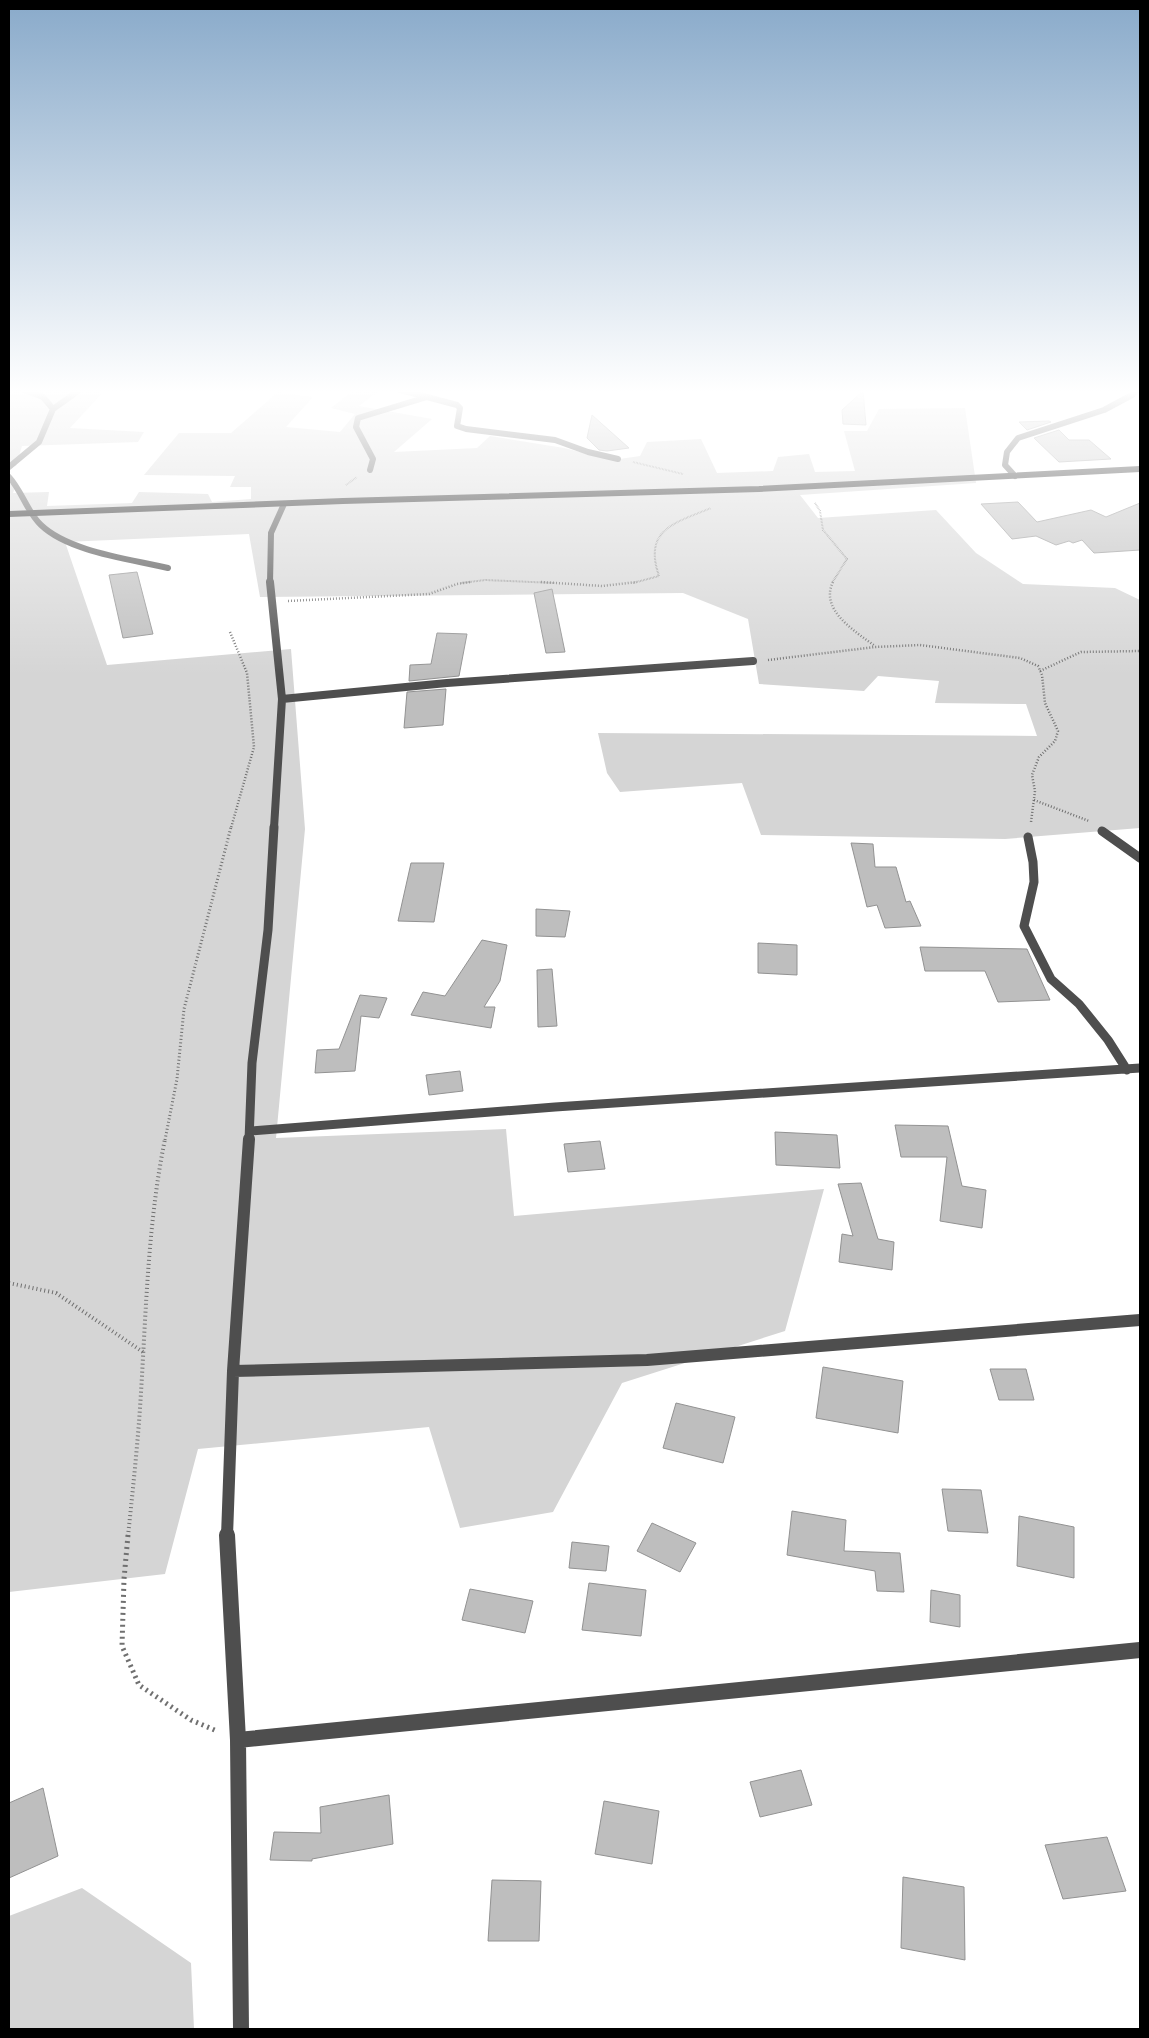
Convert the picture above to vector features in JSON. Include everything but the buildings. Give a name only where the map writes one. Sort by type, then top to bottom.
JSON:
[{"type":"main road","points":[[9,514],[844,484]]},
{"type":"street","points":[[15,484],[24,495],[30,513],[43,527],[70,542],[168,568]]},
{"type":"street","points":[[241,2029],[238,1740],[226,1551],[233,1372],[250,1131],[252,1063],[268,930],[282,699],[269,568],[270,533],[284,504]]},
{"type":"street","points":[[282,699],[447,683],[753,661]]},
{"type":"street","points":[[1102,831],[1126,850],[1140,858]]},
{"type":"street","points":[[1028,837],[1036,866],[1033,897],[1024,926],[1051,979],[1080,1004],[1108,1040],[1127,1070]]},
{"type":"street","points":[[250,1131],[555,1107],[1140,1068]]},
{"type":"street","points":[[233,1372],[647,1360],[1140,1320]]},
{"type":"street","points":[[238,1740],[1140,1650]]},
{"type":"path","points":[[706,484],[714,490]]},
{"type":"path","points":[[804,486],[822,512],[822,528],[831,542],[847,559],[844,568],[831,586],[830,602],[839,616],[875,646]]},
{"type":"path","points":[[273,602],[429,594],[442,587],[492,578],[573,586],[620,586],[643,583],[660,576],[652,561],[652,545],[669,527],[712,507]]},
{"type":"path","points":[[230,632],[247,673],[254,746],[216,879],[184,1009],[177,1079],[159,1167],[147,1282],[124,1579],[122,1646],[139,1685],[191,1720],[238,1740]]},
{"type":"path","points":[[753,661],[875,646],[920,645],[1020,658],[1038,666],[1043,677],[1041,692],[1048,712],[1058,730],[1055,741],[1039,757],[1032,775],[1035,791],[1028,837]]},
{"type":"path","points":[[1040,671],[1081,652],[1140,651]]},
{"type":"path","points":[[1034,800],[1092,822],[1102,831]]},
{"type":"path","points":[[9,1283],[56,1293],[101,1322],[143,1353]]},
{"type":"shaded area","points":[[9,484],[17,484],[13,493],[49,492],[47,506],[132,503],[139,492],[208,494],[212,502],[251,499],[251,487],[230,487],[231,484],[960,484],[800,495],[818,518],[936,510],[976,553],[1023,584],[1115,588],[1140,600],[1140,828],[1005,839],[761,835],[742,783],[620,792],[607,773],[598,733],[1037,736],[1026,704],[935,703],[939,681],[878,676],[864,691],[759,684],[748,619],[683,593],[260,597],[249,534],[65,542],[107,665],[291,649],[305,829],[276,1138],[506,1129],[514,1216],[824,1189],[785,1331],[622,1383],[553,1512],[460,1528],[429,1427],[198,1449],[165,1574],[9,1592]]},
{"type":"shaded area","points":[[82,1888],[191,1963],[194,2029],[9,2029],[9,1916]]}]
